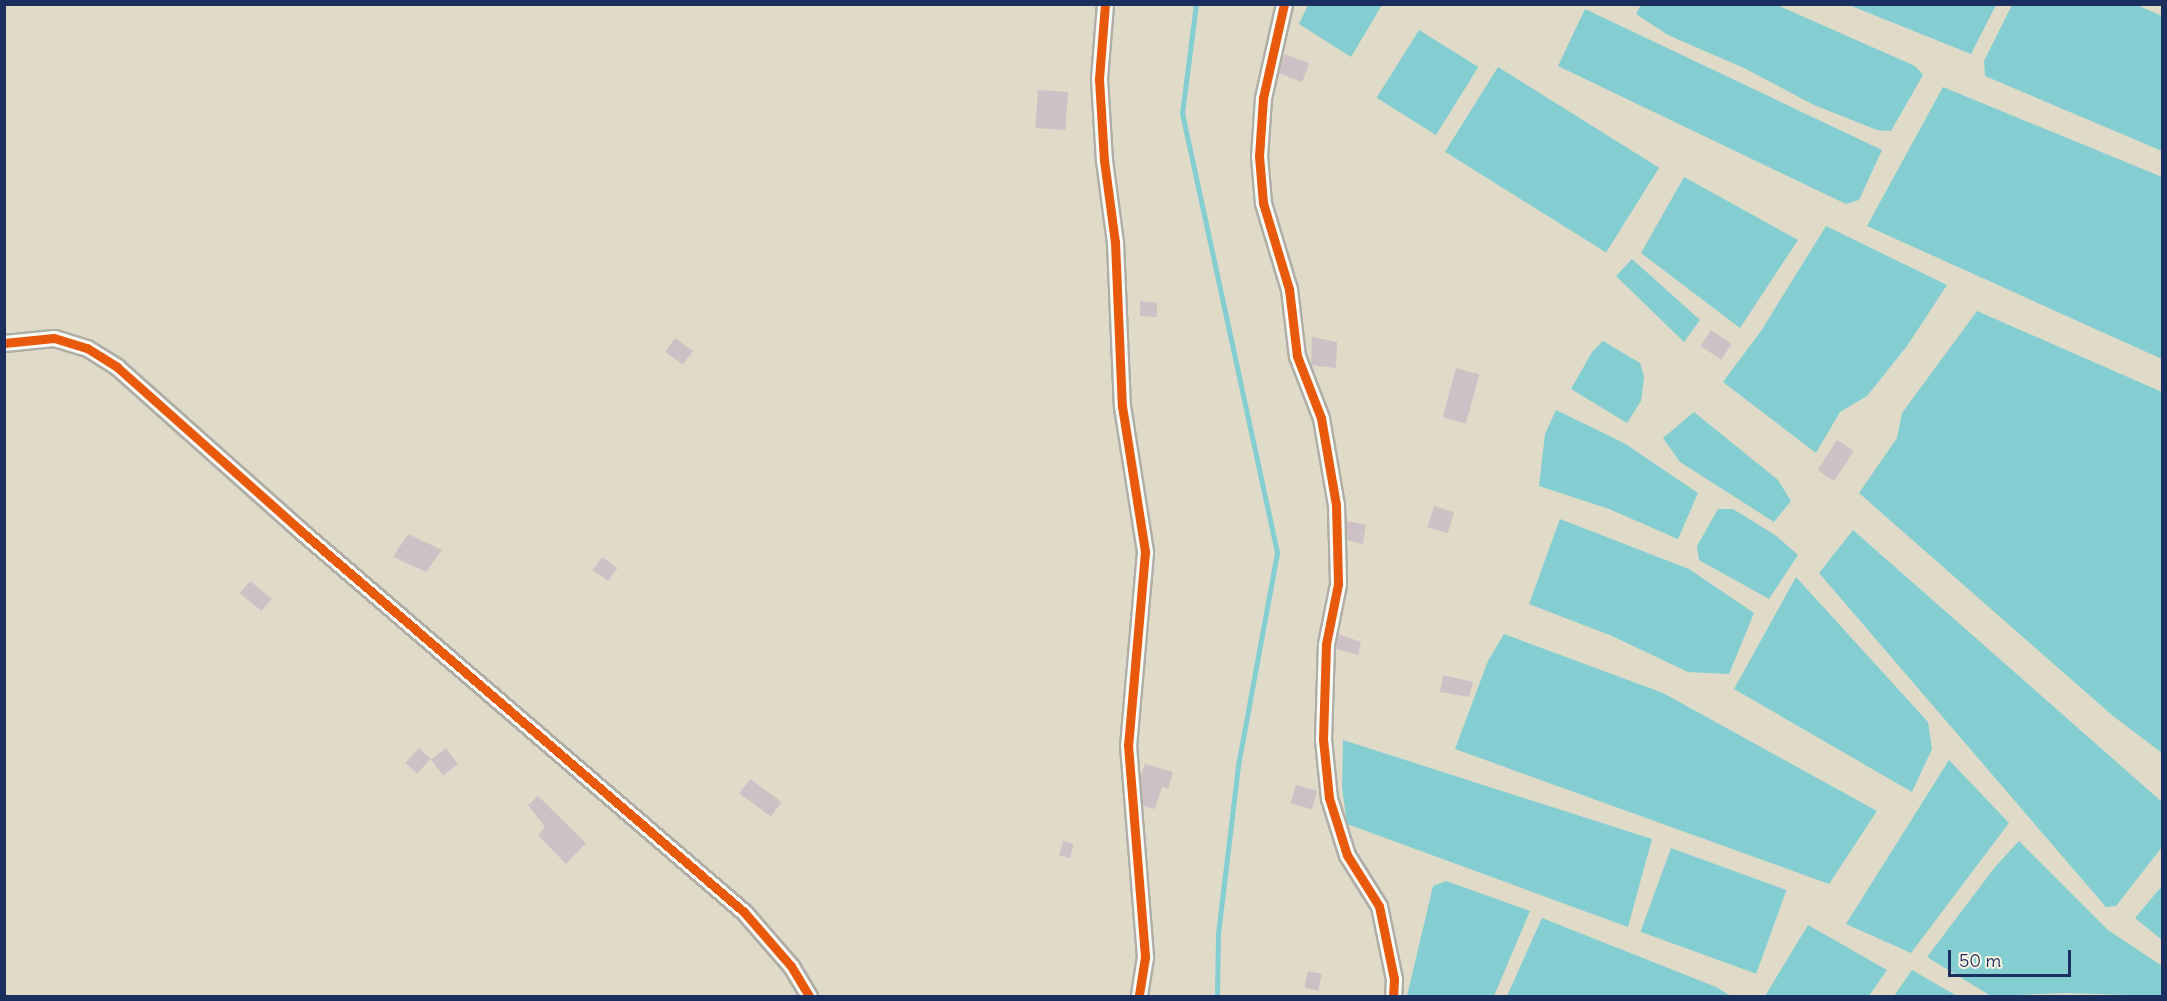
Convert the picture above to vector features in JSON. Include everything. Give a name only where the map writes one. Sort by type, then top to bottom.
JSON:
[{"type":"street","points":[[1105,4],[1099,79],[1104,160],[1114,242],[1122,406],[1145,552],[1142,618],[1128,745],[1145,957],[1139,996]]},
{"type":"street","points":[[1284,4],[1263,98],[1259,156],[1263,203],[1289,289],[1297,356],[1321,418],[1336,505],[1338,584],[1326,644],[1323,739],[1329,798],[1347,855],[1379,906],[1394,979],[1393,996]]},
{"type":"street","points":[[4,343],[54,338],[87,348],[117,367],[346,570],[744,912],[791,966],[808,996]]},
{"type":"water","points":[[1308,4],[1382,5],[1351,57],[1299,24]]},
{"type":"water","points":[[1996,4],[1971,54],[1849,5]]},
{"type":"water","points":[[1641,5],[1777,5],[1915,66],[1923,75],[1891,131],[1877,130],[1814,105],[1746,69],[1668,35],[1636,14]]},
{"type":"water","points":[[2012,5],[2137,5],[2162,16],[2162,151],[1985,76],[1984,61]]},
{"type":"water","points":[[1585,9],[1882,150],[1859,200],[1846,204],[1558,66]]},
{"type":"water","points":[[1419,30],[1478,67],[1436,135],[1377,98]]},
{"type":"water","points":[[1498,67],[1659,168],[1606,252],[1445,152]]},
{"type":"water","points":[[1943,87],[2162,177],[2162,359],[1867,226]]},
{"type":"water","points":[[1684,177],[1798,240],[1740,328],[1641,253]]},
{"type":"water","points":[[1826,226],[1947,285],[1907,346],[1867,396],[1840,412],[1816,453],[1723,382],[1761,331]]},
{"type":"water","points":[[1632,259],[1700,320],[1684,342],[1616,276]]},
{"type":"water","points":[[1977,311],[2162,392],[2162,753],[2113,716],[1859,493],[1897,438],[1902,413]]},
{"type":"water","points":[[1603,341],[1640,363],[1644,377],[1641,401],[1627,423],[1571,389],[1592,352]]},
{"type":"water","points":[[1556,410],[1624,443],[1698,493],[1678,539],[1609,509],[1539,486],[1545,434]]},
{"type":"water","points":[[1694,412],[1778,480],[1791,501],[1774,522],[1680,462],[1663,438]]},
{"type":"water","points":[[1718,509],[1733,509],[1775,535],[1798,555],[1769,599],[1699,560],[1697,546]]},
{"type":"water","points":[[1560,519],[1689,569],[1754,613],[1729,674],[1688,672],[1612,636],[1529,604]]},
{"type":"water","points":[[1853,530],[2162,802],[2162,847],[2116,906],[2106,907],[1819,573]]},
{"type":"water","points":[[1796,577],[1928,722],[1932,749],[1912,792],[1734,689]]},
{"type":"water","points":[[1504,634],[1663,693],[1877,811],[1829,884],[1455,749],[1488,661]]},
{"type":"water","points":[[1343,740],[1652,839],[1628,927],[1347,824],[1342,787]]},
{"type":"water","points":[[1949,760],[2009,823],[1911,953],[1846,924]]},
{"type":"water","points":[[2019,841],[2108,930],[2162,966],[2162,996],[2066,993],[1991,996],[1927,957],[1995,867]]},
{"type":"water","points":[[1671,848],[1787,890],[1756,974],[1641,932]]},
{"type":"water","points":[[1446,881],[1530,911],[1494,996],[1407,996],[1433,886]]},
{"type":"water","points":[[2162,886],[2162,940],[2135,918]]},
{"type":"water","points":[[1542,918],[1716,987],[1731,996],[1507,996]]},
{"type":"water","points":[[1808,925],[1887,970],[1869,996],[1765,996]]},
{"type":"water","points":[[1912,970],[1957,996],[1894,996]]},
{"type":"building","points":[[1285,54],[1309,63],[1302,82],[1278,73]]},
{"type":"building","points":[[1038,90],[1068,92],[1065,130],[1035,128]]},
{"type":"building","points":[[1140,301],[1157,303],[1157,317],[1140,316]]},
{"type":"building","points":[[1711,330],[1732,344],[1721,360],[1700,346]]},
{"type":"building","points":[[1312,337],[1337,342],[1336,368],[1311,365]]},
{"type":"building","points":[[675,338],[693,351],[683,365],[665,352]]},
{"type":"building","points":[[1456,368],[1479,374],[1466,423],[1443,417]]},
{"type":"building","points":[[1837,440],[1854,451],[1834,481],[1817,470]]},
{"type":"building","points":[[1434,506],[1454,512],[1448,533],[1428,527]]},
{"type":"building","points":[[1347,521],[1366,525],[1363,544],[1347,540]]},
{"type":"building","points":[[408,534],[442,550],[426,572],[393,557]]},
{"type":"building","points":[[602,557],[617,568],[608,581],[593,570]]},
{"type":"building","points":[[250,581],[272,599],[262,611],[240,593]]},
{"type":"building","points":[[1338,634],[1361,642],[1358,655],[1336,649]]},
{"type":"building","points":[[1443,675],[1473,682],[1469,697],[1440,692]]},
{"type":"building","points":[[419,748],[431,759],[417,774],[405,763]]},
{"type":"building","points":[[446,748],[458,764],[443,775],[431,759]]},
{"type":"building","points":[[1145,764],[1173,772],[1168,789],[1162,787],[1155,809],[1143,806],[1140,779]]},
{"type":"building","points":[[750,779],[782,802],[771,816],[739,794]]},
{"type":"building","points":[[1296,785],[1317,791],[1312,809],[1291,803]]},
{"type":"building","points":[[538,796],[586,843],[566,864],[538,835],[545,827],[528,805]]},
{"type":"building","points":[[1063,841],[1074,844],[1070,858],[1059,855]]},
{"type":"building","points":[[1308,971],[1322,974],[1318,991],[1304,988]]},
{"type":"waterway","points":[[1196,4],[1182,113],[1277,553],[1238,766],[1218,933],[1217,996]]},
{"type":"cycle path","points":[[1105,4],[1099,79],[1104,160],[1115,242],[1122,406],[1145,552],[1128,745],[1145,957],[1139,996]]},
{"type":"cycle path","points":[[1284,4],[1263,98],[1259,156],[1263,203],[1289,289],[1297,356],[1321,418],[1336,505],[1338,584],[1326,644],[1323,739],[1329,798],[1347,855],[1379,906],[1394,979],[1393,996]]},
{"type":"cycle path","points":[[4,343],[54,338],[87,348],[117,367],[301,531],[744,912],[791,966],[809,996]]}]
